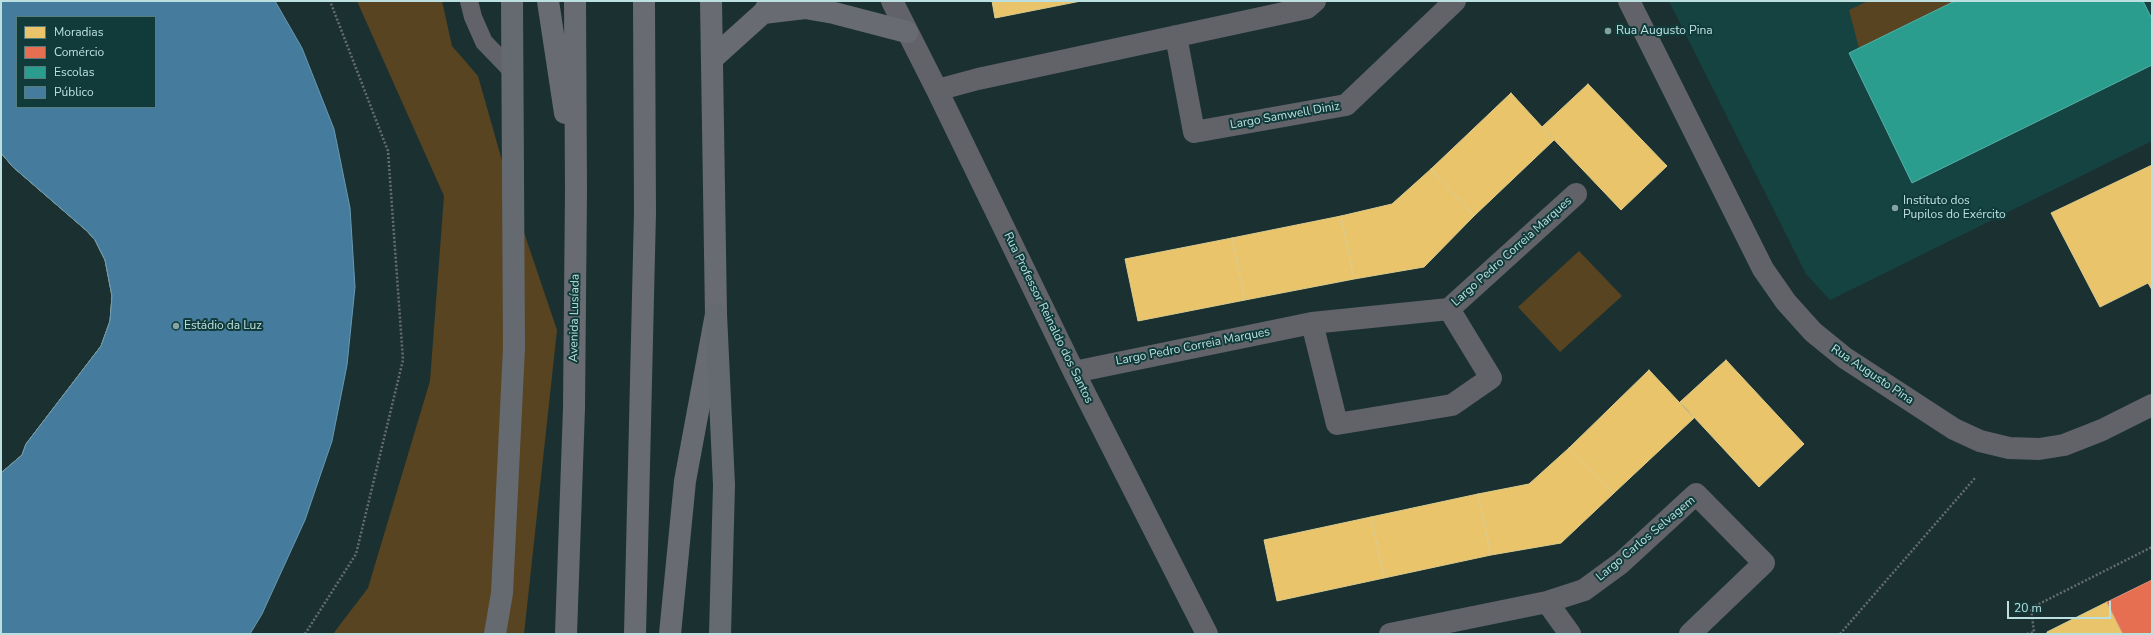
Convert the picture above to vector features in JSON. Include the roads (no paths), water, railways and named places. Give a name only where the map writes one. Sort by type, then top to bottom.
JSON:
[{"type":"highway","points":[[495,634],[502,593],[514,348],[512,1]]},
{"type":"highway","points":[[716,314],[724,485],[720,634]]},
{"type":"main road","points":[[548,1],[576,191]]},
{"type":"main road","name":"Avenida Lusíada","points":[[566,634],[574,408],[576,191],[575,1]]},
{"type":"main road","points":[[635,634],[645,212],[644,1]]},
{"type":"main road","points":[[670,634],[685,481],[716,314],[711,1]]},
{"type":"main road","points":[[712,59],[767,7],[805,8],[841,14],[907,32]]},
{"type":"street","name":"Rua Professor Reinaldo dos Santos","points":[[892,1],[937,90],[1074,372],[1207,634]]},
{"type":"street","points":[[937,90],[978,79],[1307,8],[1315,1]]},
{"type":"street","name":"Largo Samwell Diniz","points":[[1176,36],[1194,132],[1346,105],[1455,1]]},
{"type":"street","name":"Rua Augusto Pina","points":[[1629,1],[1763,269],[1786,302],[1813,332],[1845,358],[1954,429],[1980,441],[2009,448],[2039,449],[2064,445],[2102,430],[2152,405]]},
{"type":"street","name":"Largo Pedro Correia Marques","points":[[1074,372],[1312,323],[1448,309],[1576,194]]},
{"type":"street","name":"Largo Pedro Correia Marques","points":[[1312,323],[1337,424],[1452,405],[1491,378],[1448,309]]},
{"type":"street","name":"Largo Carlos Selvagem","points":[[1390,634],[1546,602],[1584,590],[1621,563],[1696,494],[1764,563],[1690,634]]},
{"type":"street","points":[[1546,602],[1570,634]]},
{"type":"lane","points":[[469,1],[473,17],[484,42],[513,72]]},
{"type":"place","name":"Rua Augusto Pina","points":[[1608,31]]},
{"type":"place","name":"Instituto dos Pupilos do Exército","points":[[1895,208]]},
{"type":"place","name":"Estádio da Luz","points":[[176,326]]}]
